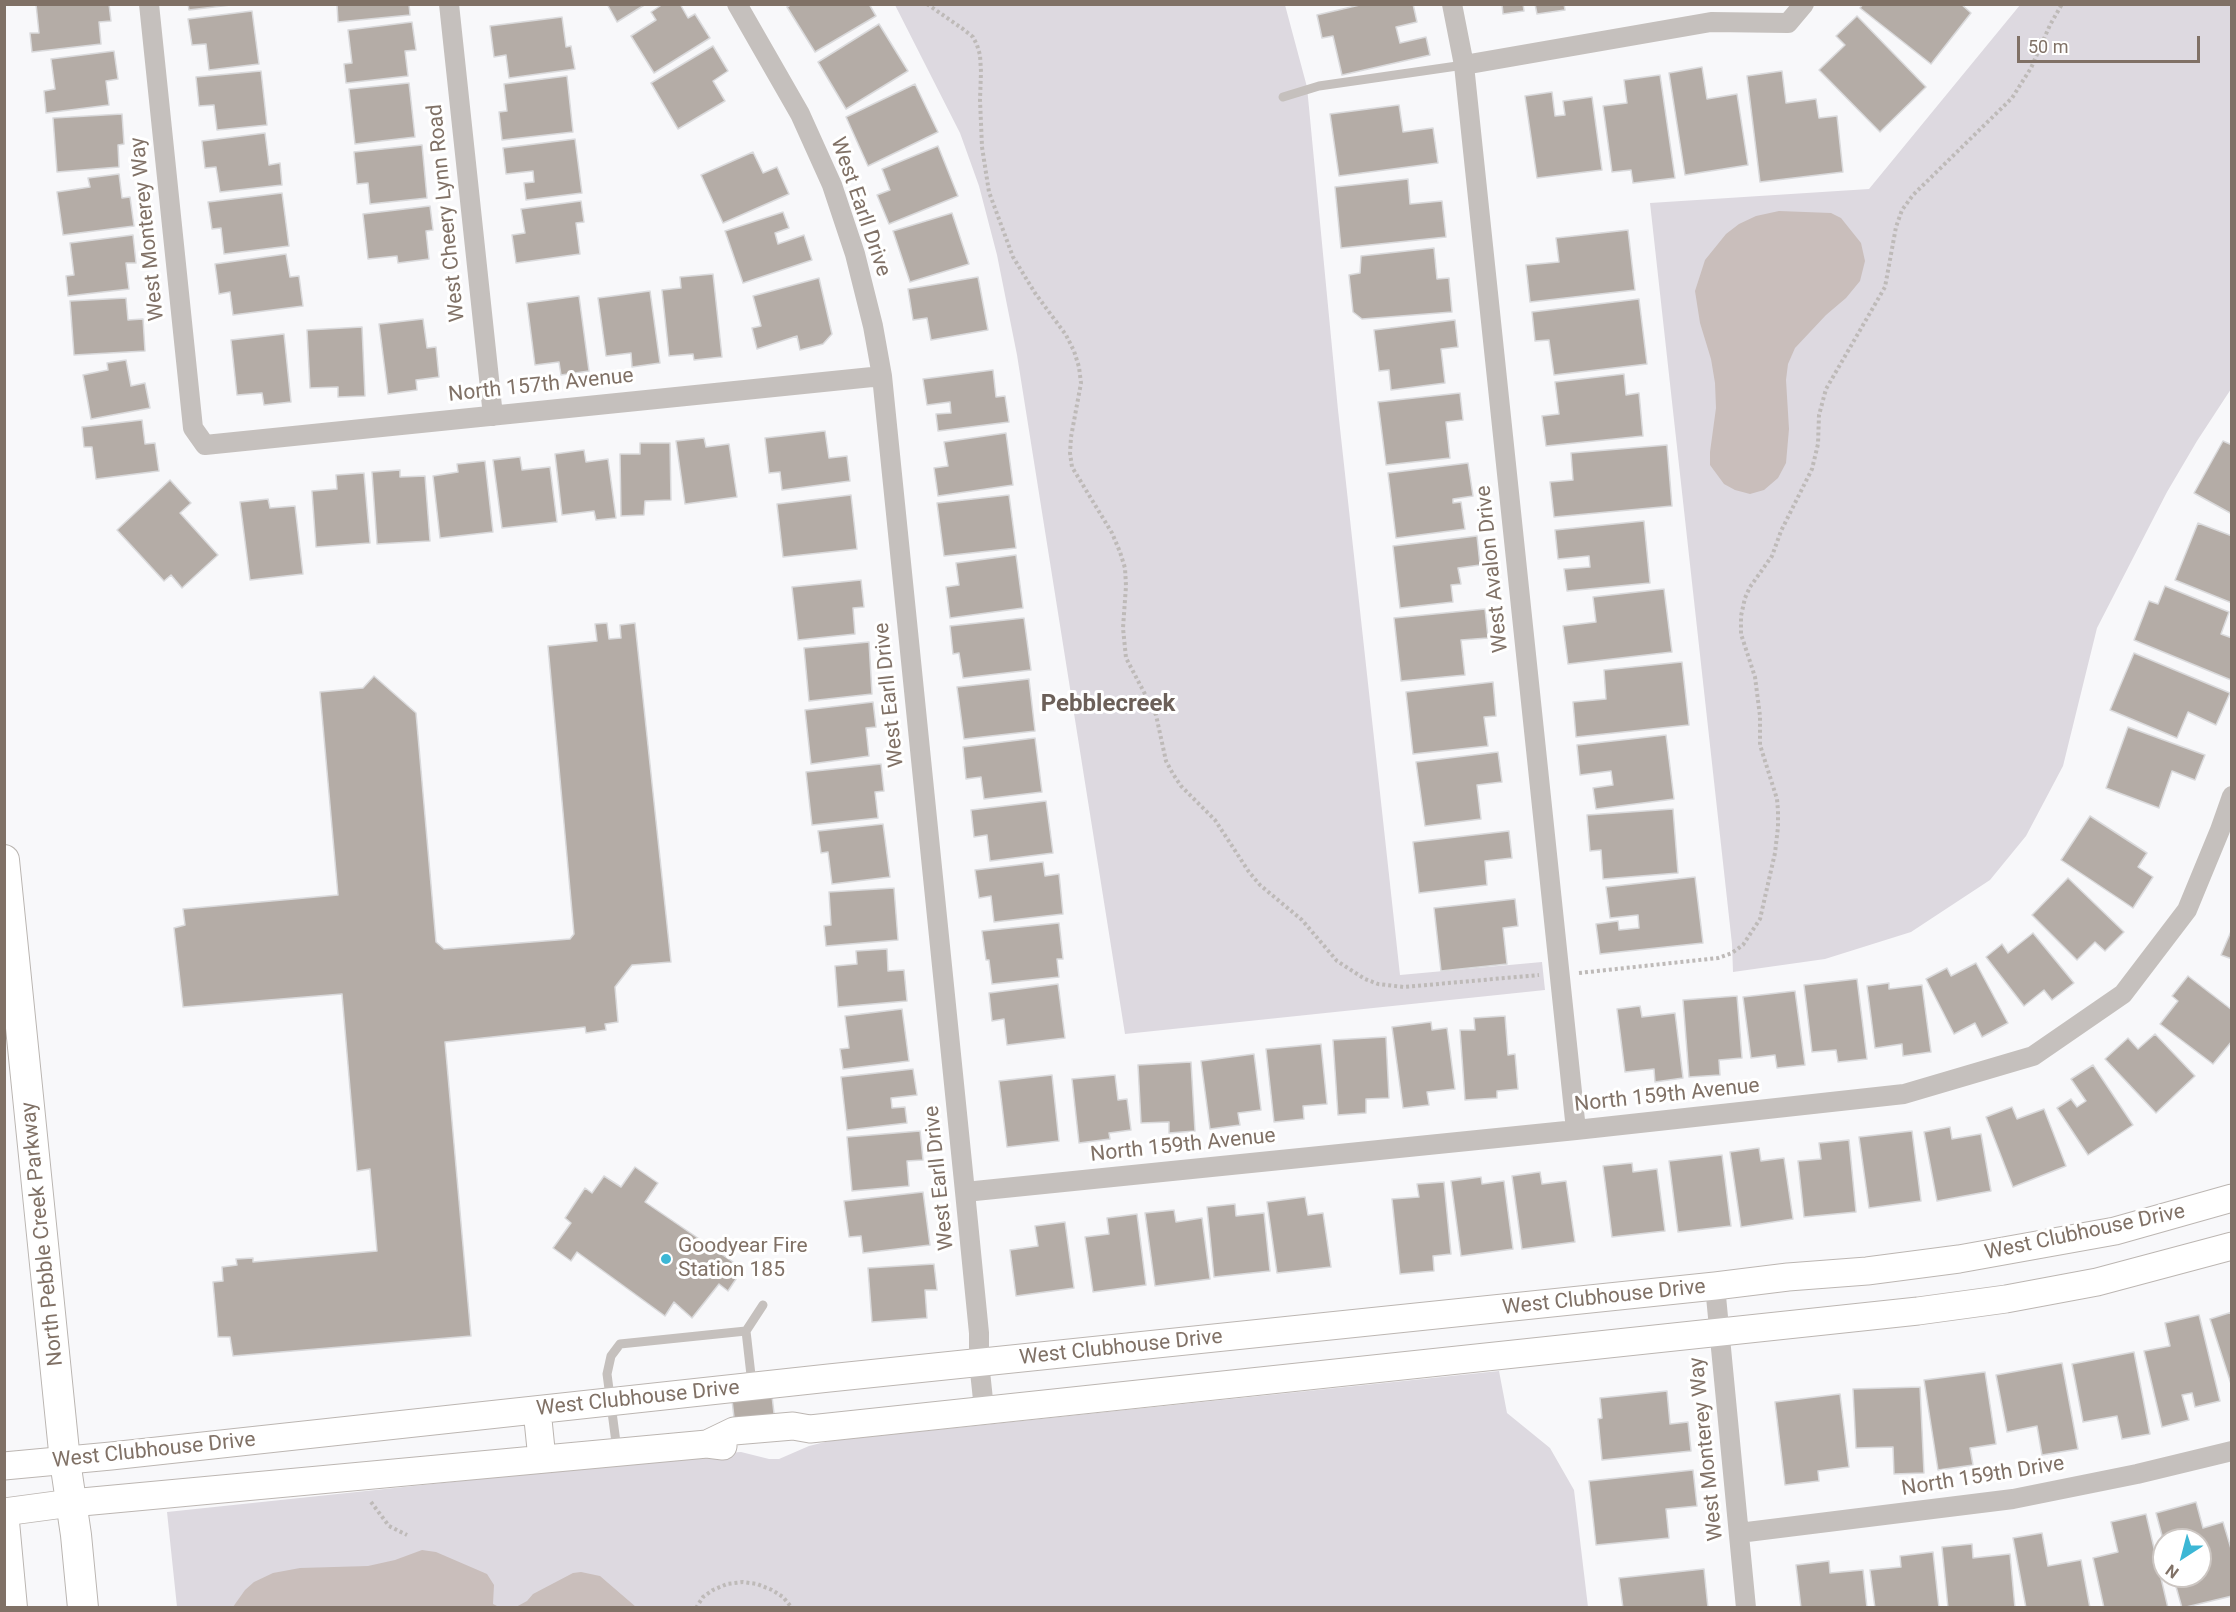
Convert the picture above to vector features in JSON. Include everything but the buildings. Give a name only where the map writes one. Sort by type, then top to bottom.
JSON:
[{"type":"main road","name":"North Pebble Creek Parkway","points":[[4,860],[65,1461],[83,1608]]},
{"type":"main road","points":[[4,1522],[12,1608]]},
{"type":"street","name":"West Monterey Way","points":[[149,4],[193,428],[205,445]]},
{"type":"street","name":"West Cheery Lynn Road","points":[[449,4],[493,416]]},
{"type":"street","name":"West Earll Drive","points":[[737,4],[800,114],[832,184],[855,254],[882,375],[979,1333],[979,1362],[984,1409]]},
{"type":"street","name":"West Avalon Drive","points":[[1452,4],[1464,64],[1576,1130]]},
{"type":"street","points":[[1464,64],[1711,22],[1788,23],[1804,4]]},
{"type":"street","name":"North 157th Avenue","points":[[205,445],[882,375]]},
{"type":"street","name":"North 159th Avenue","points":[[965,1192],[1904,1094],[2033,1056],[2123,994],[2187,910],[2226,832],[2232,796]]},
{"type":"street","name":"West Clubhouse Drive","points":[[4,1466],[1788,1277],[1867,1271],[1959,1259],[2115,1231],[2232,1198]]},
{"type":"street","name":"West Clubhouse Drive","points":[[4,1512],[71,1503],[707,1444],[736,1448],[792,1443],[810,1429],[1918,1311],[2006,1299],[2097,1282],[2232,1246]]},
{"type":"street","name":"West Monterey Way","points":[[1715,1286],[1746,1608]]},
{"type":"street","points":[[537,1410],[542,1459]]},
{"type":"street","name":"North 159th Drive","points":[[1739,1533],[2013,1499],[2137,1474],[2232,1451]]},
{"type":"lane","points":[[1283,97],[1319,86],[1464,64]]},
{"type":"lane","points":[[752,1386],[746,1331],[763,1305]]},
{"type":"lane","points":[[617,1452],[606,1374],[611,1356],[620,1344],[746,1331]]},
{"type":"path","points":[[927,4],[973,37],[977,45],[981,72],[982,147],[989,192],[1013,257],[1035,293],[1066,335],[1079,367],[1081,382],[1070,453],[1072,467],[1112,533],[1120,552],[1125,568],[1123,628],[1126,658],[1156,715],[1166,761],[1181,786],[1215,820],[1260,885],[1302,920],[1337,961],[1365,979],[1378,984],[1404,987],[1718,958],[1732,953],[1743,945],[1760,920],[1775,853],[1778,811],[1760,745],[1760,716],[1755,676],[1741,634],[1740,616],[1745,598],[1772,556],[1781,531],[1812,469],[1818,444],[1819,415],[1826,389],[1885,287],[1896,227],[1902,210],[1920,188],[2012,98],[2031,68],[2062,4]]},
{"type":"path","points":[[371,1502],[389,1526],[407,1535]]},
{"type":"path","points":[[696,1608],[703,1597],[713,1590],[727,1584],[743,1582],[772,1590],[783,1597],[792,1608]]},
{"type":"shaded area","points":[[895,5],[1285,5],[1307,87],[1338,410],[1400,975],[1542,962],[1545,990],[1125,1034],[1017,355],[997,255],[979,186],[960,133]]},
{"type":"shaded area","points":[[2020,5],[2231,5],[2231,389],[2167,492],[2097,628],[2063,766],[2026,836],[1990,880],[1911,932],[1825,959],[1733,972],[1732,944],[1650,203],[1869,189]]},
{"type":"shaded area","points":[[1779,211],[1831,213],[1841,218],[1861,243],[1865,261],[1860,281],[1795,348],[1788,364],[1786,380],[1789,429],[1786,463],[1778,478],[1764,490],[1750,494],[1724,484],[1710,465],[1716,408],[1715,383],[1711,359],[1700,323],[1695,291],[1705,260],[1726,234],[1739,224],[1756,216]]},
{"type":"shaded area","points":[[1499,1371],[1507,1413],[1550,1448],[1574,1490],[1588,1607],[177,1607],[167,1512],[726,1453],[741,1452],[769,1459],[779,1459],[809,1446],[829,1441]]},
{"type":"shaded area","points":[[422,1550],[436,1552],[487,1574],[494,1585],[493,1604],[499,1607],[233,1607],[254,1582],[273,1573],[300,1568],[368,1566],[395,1560]]},
{"type":"shaded area","points":[[581,1572],[600,1576],[636,1607],[516,1607],[527,1601],[533,1594],[573,1573]]},
{"type":"place","name":"Goodyear Fire Station 185","points":[[666,1259]]},
{"type":"district","name":"Pebblecreek","points":[[1108,705]]}]
